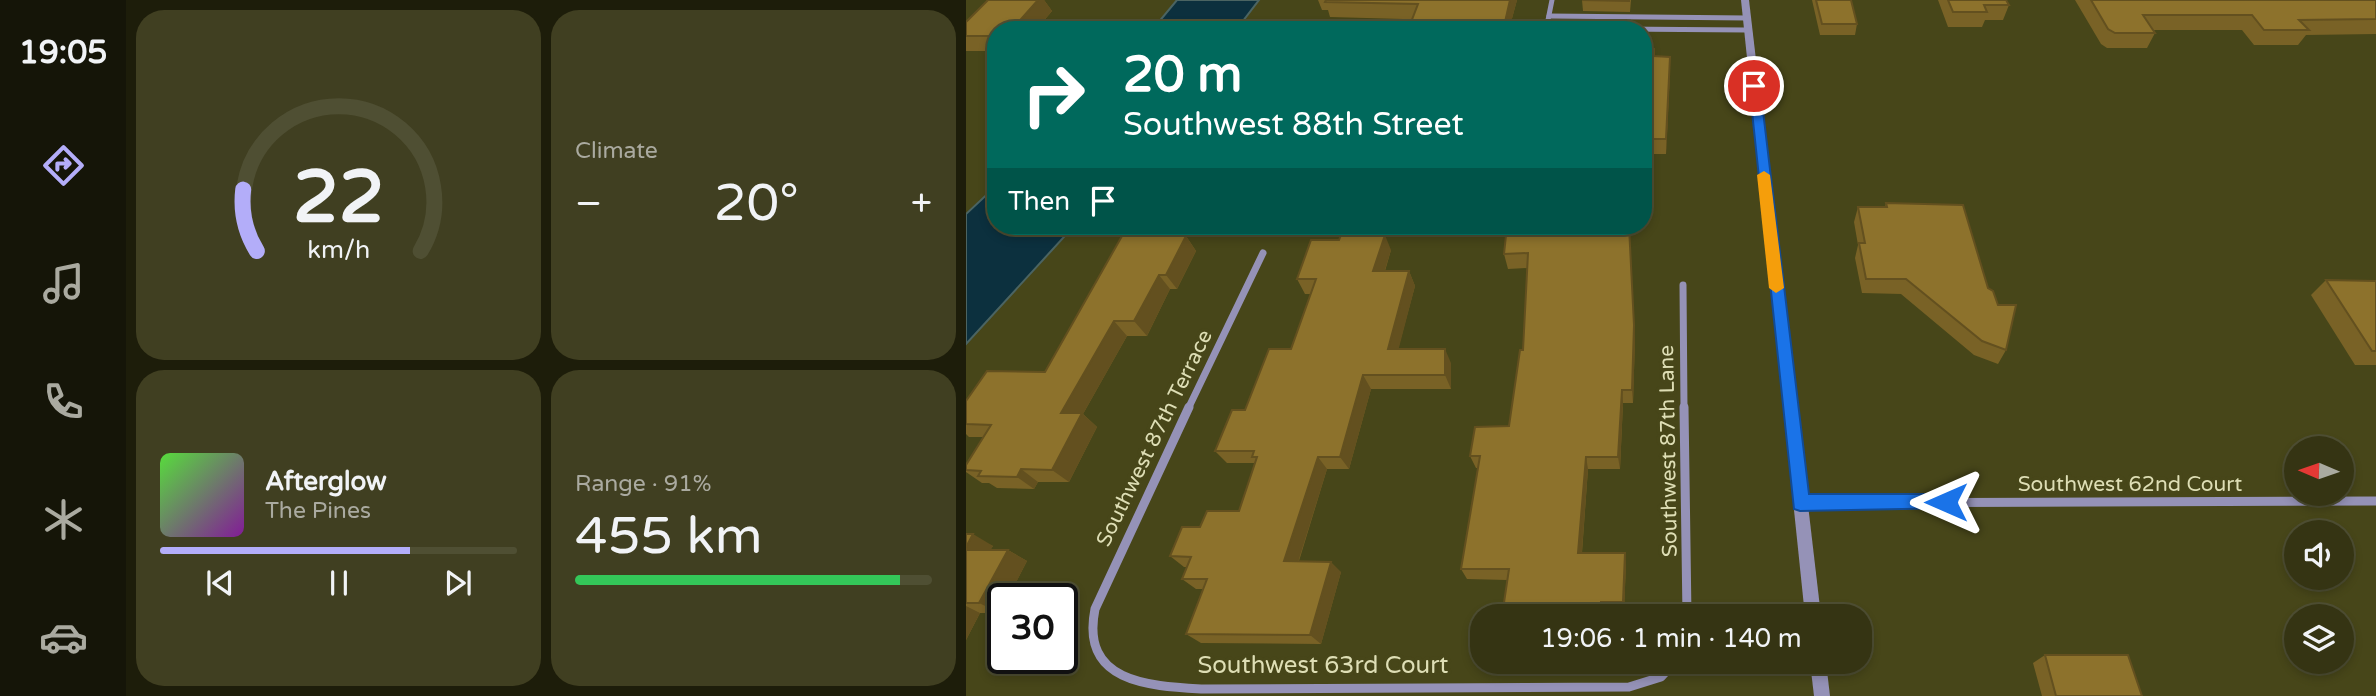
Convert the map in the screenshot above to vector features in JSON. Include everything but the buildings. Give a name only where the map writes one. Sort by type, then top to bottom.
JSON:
[{"type":"street","points":[[1548,21],[1552,0]]},
{"type":"street","points":[[1745,0],[1812,604]]},
{"type":"street","points":[[1549,16],[1747,24]]},
{"type":"street","points":[[1652,27],[1747,24]]},
{"type":"street","name":"Southwest 87th Terrace","points":[[1090,643],[1091,620],[1115,557],[1264,253]]},
{"type":"street","name":"Southwest 87th Lane","points":[[1684,285],[1687,604]]},
{"type":"street","name":"Southwest 62nd Court","points":[[1800,503],[2376,501]]},
{"type":"street","name":"Southwest 63rd Court","points":[[1090,643],[1099,660],[1120,675],[1141,682],[1211,691],[1629,687],[1655,682],[1665,674]]},
{"type":"street","points":[[1819,674],[1822,696]]},
{"type":"water","points":[[1177,0],[1259,0],[1243,21],[1160,21]]},
{"type":"water","points":[[987,194],[987,235],[1066,235],[966,344],[966,214]]},
{"type":"slow traffic","points":[[1764,175],[1776,288]]},
{"type":"route","points":[[1754,86],[1800,503],[1946,502]]}]
